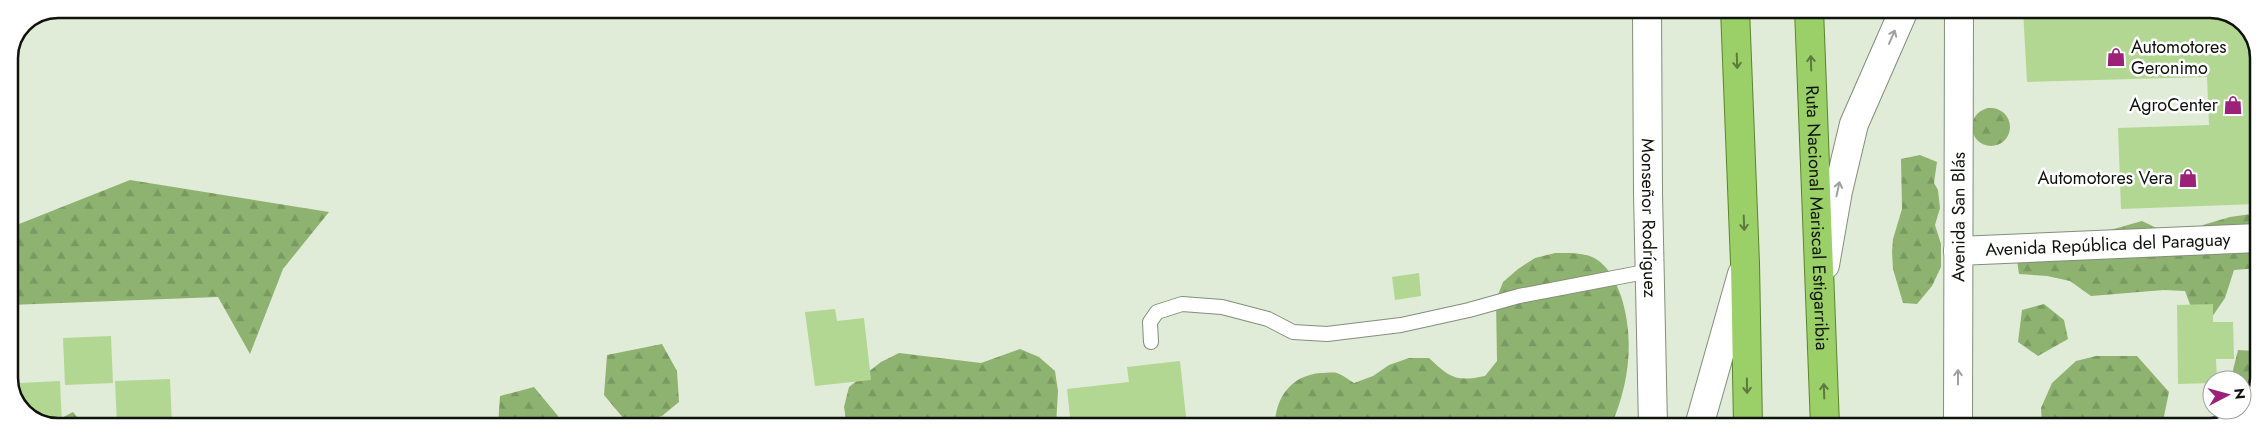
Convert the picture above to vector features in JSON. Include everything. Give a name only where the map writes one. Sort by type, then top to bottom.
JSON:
[{"type":"highway","points":[[1735,18],[1745,263],[1748,418]]},
{"type":"highway","name":"Ruta Nacional Mariscal Estigarribia","points":[[1809,18],[1824,418]]},
{"type":"street","name":"Monseñor Rodríguez","points":[[1647,18],[1653,418]]},
{"type":"street","points":[[1820,289],[1838,191],[1854,124],[1900,18]]},
{"type":"street","name":"Avenida San Blás","points":[[1958,418],[1959,18]]},
{"type":"street","name":"Avenida República del Paraguay","points":[[1958,251],[2250,238]]},
{"type":"street","points":[[1701,418],[1745,263]]},
{"type":"lane","points":[[1151,342],[1150,322],[1157,312],[1182,304],[1222,307],[1268,319],[1293,332],[1328,334],[1401,325],[1469,310],[1519,296],[1650,271]]},
{"type":"green space","points":[[1991,108],[2005,113],[2010,127],[2005,141],[1991,146],[1977,141],[1972,127],[1977,113]]},
{"type":"green space","points":[[1920,155],[1937,162],[1934,183],[1938,190],[1940,208],[1935,225],[1941,244],[1941,267],[1932,286],[1917,304],[1903,303],[1893,269],[1892,252],[1893,239],[1902,209],[1901,159]]},
{"type":"green space","points":[[130,180],[329,212],[283,269],[250,354],[218,297],[18,305],[18,224]]},
{"type":"green space","points":[[2249,214],[2250,269],[2234,270],[2225,298],[2212,317],[2197,323],[2185,291],[2164,290],[2091,296],[2070,281],[2047,276],[2019,274],[2014,240],[2054,233],[2074,233],[2089,236],[2142,221],[2196,247],[2203,225],[2230,217]]},
{"type":"green space","points":[[1555,253],[1581,254],[1592,257],[1605,266],[1617,285],[1625,312],[1629,345],[1626,378],[1614,418],[1276,418],[1278,406],[1287,389],[1302,378],[1311,375],[1337,373],[1354,383],[1373,376],[1389,365],[1409,358],[1429,358],[1454,377],[1467,379],[1485,376],[1497,361],[1496,300],[1503,282],[1535,258]]},
{"type":"green space","points":[[2044,304],[2064,320],[2068,339],[2038,356],[2018,342],[2022,310]]},
{"type":"green space","points":[[662,344],[677,371],[679,402],[662,416],[655,418],[623,418],[604,395],[607,355]]},
{"type":"green space","points":[[1020,349],[1039,357],[1055,371],[1058,391],[1056,418],[846,418],[844,407],[849,387],[881,362],[899,353],[981,363]]},
{"type":"green space","points":[[2238,350],[2250,351],[2250,370],[2233,370]]},
{"type":"green space","points":[[2096,356],[2137,356],[2169,392],[2164,418],[2042,418],[2041,408],[2052,383],[2076,361]]},
{"type":"green space","points":[[534,387],[558,416],[557,418],[499,418],[500,396]]},
{"type":"green space","points":[[73,412],[78,418],[62,418]]},
{"type":"building","points":[[2023,18],[2217,18],[2230,23],[2243,35],[2249,50],[2249,204],[2121,209],[2118,128],[2209,125],[2207,77],[2027,82]]},
{"type":"building","points":[[1419,273],[1421,296],[1395,300],[1392,277]]},
{"type":"building","points":[[2213,304],[2213,322],[2233,322],[2234,359],[2216,359],[2217,370],[2202,370],[2202,383],[2178,384],[2177,305]]},
{"type":"building","points":[[835,309],[837,321],[864,318],[871,380],[815,386],[805,312]]},
{"type":"building","points":[[111,336],[113,383],[65,385],[63,338]]},
{"type":"building","points":[[1180,361],[1186,418],[1070,418],[1067,389],[1129,382],[1127,367]]},
{"type":"building","points":[[170,379],[172,418],[117,418],[115,381]]},
{"type":"building","points":[[60,381],[62,418],[50,417],[37,412],[27,404],[20,391],[20,383]]},
{"type":"place","name":"Automotores Geronimo","points":[[2116,57]]},
{"type":"place","name":"AgroCenter","points":[[2233,105]]},
{"type":"place","name":"Automotores Vera","points":[[2188,178]]}]
